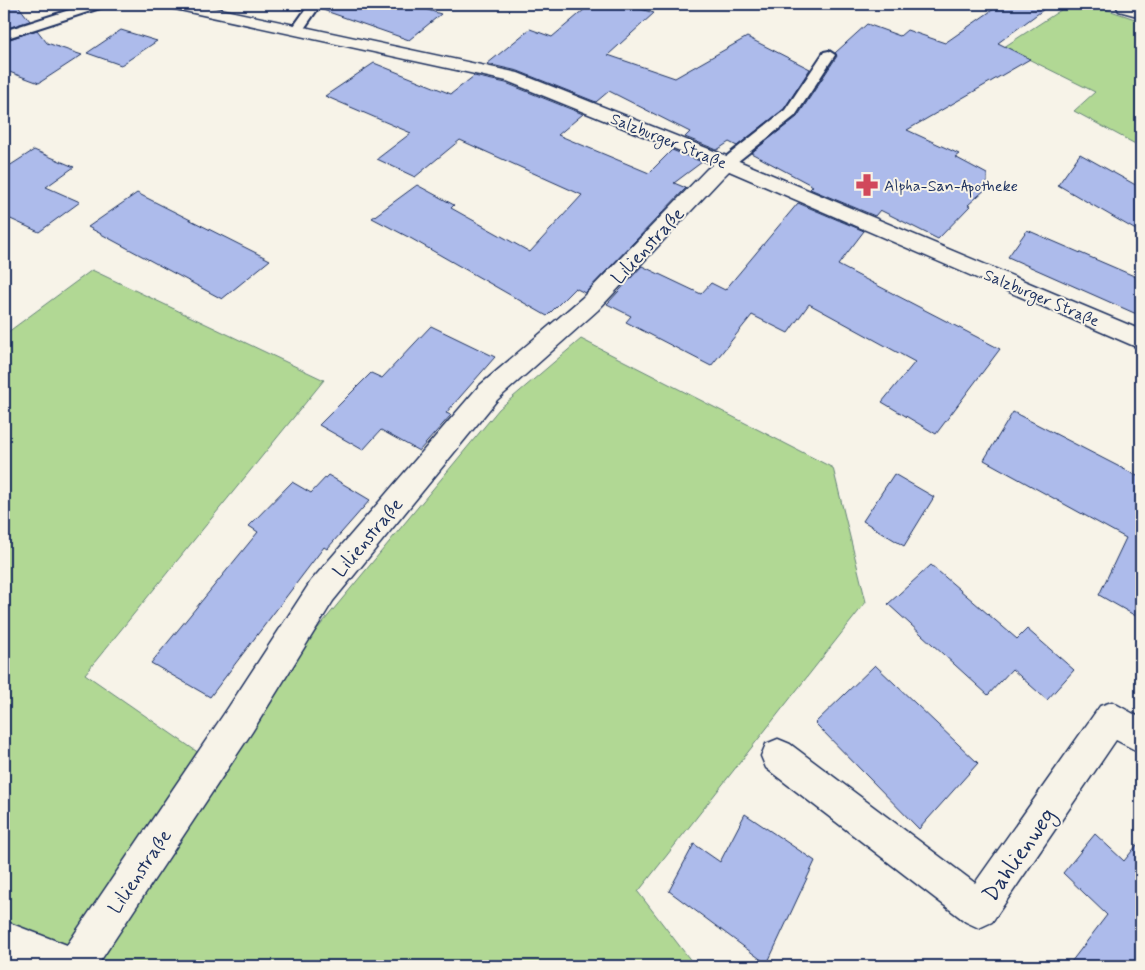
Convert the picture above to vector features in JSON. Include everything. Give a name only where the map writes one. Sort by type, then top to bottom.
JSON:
[{"type":"street","name":"Salzburger Straße","points":[[187,5],[512,78],[727,163],[1141,340]]},
{"type":"street","points":[[1125,7],[1141,12]]},
{"type":"street","name":"Lilienstraße","points":[[74,966],[240,720],[322,591],[488,393],[590,304],[714,174],[727,163]]},
{"type":"street","name":"Dahlienweg","points":[[778,756],[979,909],[1112,718],[1141,737]]},
{"type":"street","points":[[4,940],[74,966]]},
{"type":"lane","points":[[4,35],[99,4]]},
{"type":"lane","points":[[297,30],[314,7],[300,4]]},
{"type":"lane","points":[[727,163],[790,113],[829,55]]},
{"type":"green space","points":[[1070,4],[1090,4],[1141,21],[1141,147],[1074,111],[1095,92],[1004,47]]},
{"type":"green space","points":[[92,270],[324,380],[85,674],[209,760],[499,409],[581,339],[833,468],[866,602],[638,892],[695,966],[118,966],[4,925],[4,335]]},
{"type":"building","points":[[4,4],[17,4],[30,21],[4,29]]},
{"type":"building","points":[[319,4],[408,4],[441,14],[409,40],[320,9]]},
{"type":"building","points":[[591,4],[624,4],[654,13],[608,55],[675,78],[747,37],[810,69],[784,109],[737,146],[729,142],[717,150],[685,137],[690,132],[609,91],[596,102],[518,71],[487,64],[530,29],[552,37]]},
{"type":"building","points":[[1001,4],[1051,4],[998,43],[1030,59],[907,130],[959,154],[955,157],[987,174],[987,188],[968,205],[970,206],[938,239],[880,210],[875,216],[810,189],[813,186],[751,153],[797,117],[837,56],[835,53],[867,24],[900,36],[907,30],[945,43]]},
{"type":"building","points":[[37,30],[47,43],[82,55],[39,83],[4,70],[4,41]]},
{"type":"building","points":[[121,30],[157,41],[121,65],[87,53]]},
{"type":"building","points":[[374,63],[451,94],[474,76],[506,83],[583,114],[558,135],[649,173],[672,150],[702,162],[674,183],[686,188],[585,293],[575,288],[547,316],[372,218],[417,185],[454,205],[451,208],[530,252],[582,195],[460,140],[415,177],[377,159],[411,133],[325,96]]},
{"type":"building","points":[[34,150],[74,167],[46,187],[80,202],[39,232],[4,216],[4,168]]},
{"type":"building","points":[[1080,154],[1141,188],[1141,233],[1058,185]]},
{"type":"building","points":[[137,193],[270,260],[222,299],[88,227]]},
{"type":"building","points":[[798,203],[864,231],[838,265],[1000,349],[936,434],[882,402],[915,362],[809,304],[788,333],[752,315],[711,366],[626,322],[631,316],[607,304],[642,266],[701,294],[711,283],[725,290]]},
{"type":"building","points":[[1027,230],[1141,279],[1141,316],[1008,257]]},
{"type":"building","points":[[431,326],[495,357],[446,413],[451,415],[419,451],[381,430],[363,450],[319,425],[371,373],[382,378]]},
{"type":"building","points":[[1013,412],[1141,478],[1141,619],[1099,595],[1126,538],[984,460]]},
{"type":"building","points":[[894,474],[934,497],[904,546],[863,521]]},
{"type":"building","points":[[328,475],[370,500],[327,549],[324,547],[210,697],[151,663],[258,532],[249,526],[292,482],[311,493]]},
{"type":"building","points":[[931,565],[1017,639],[1027,629],[1074,670],[1047,700],[1012,669],[988,695],[888,604]]},
{"type":"building","points":[[875,665],[978,763],[919,829],[815,723]]},
{"type":"building","points":[[745,814],[815,861],[767,964],[669,891],[694,844],[720,862]]},
{"type":"building","points":[[1095,834],[1124,861],[1141,840],[1141,966],[1068,966],[1107,915],[1063,873]]},
{"type":"place","name":"Alpha-San-Apotheke","points":[[867,185]]}]
